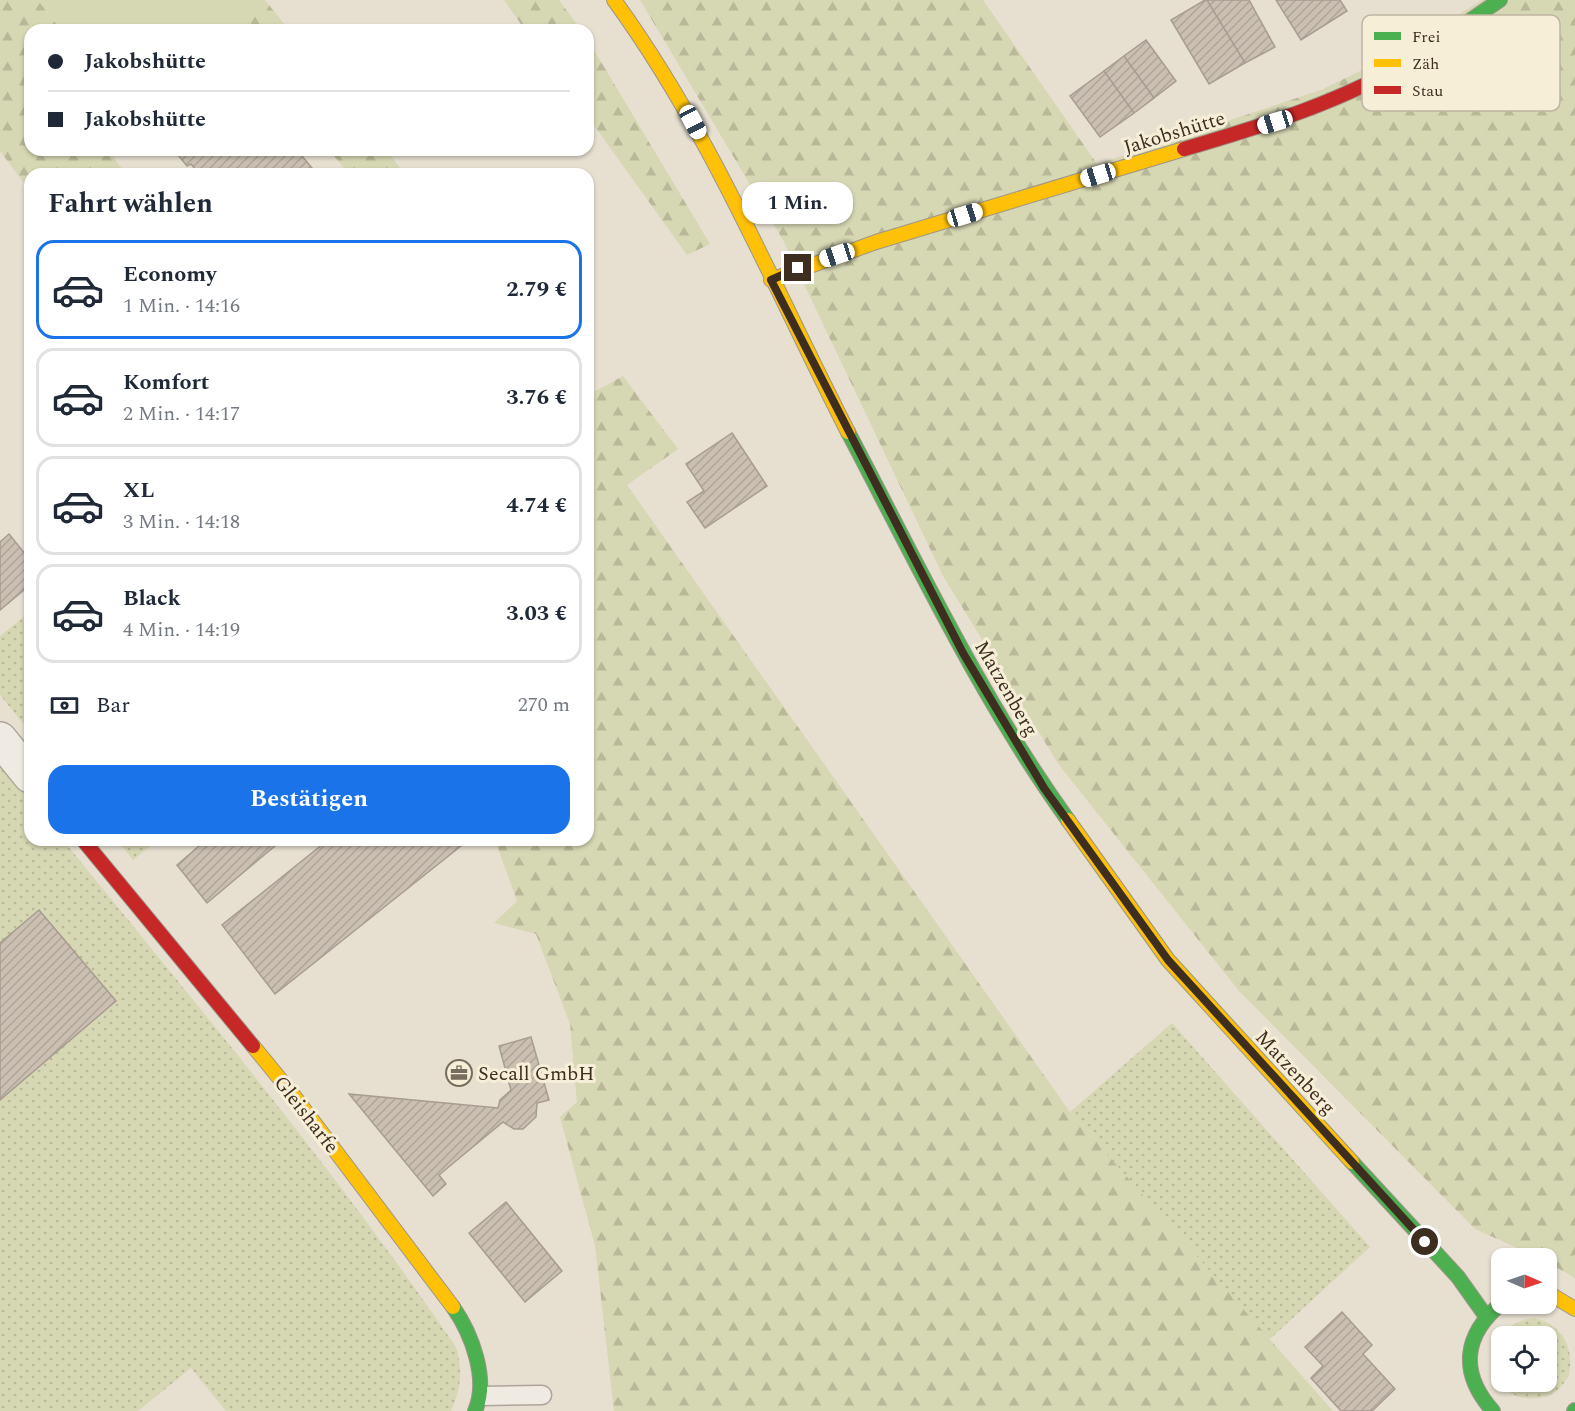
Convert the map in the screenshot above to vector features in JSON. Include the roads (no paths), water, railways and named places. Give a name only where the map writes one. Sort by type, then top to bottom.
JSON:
[{"type":"street","name":"Matzenberg","points":[[614,0],[648,47],[693,122],[742,217],[771,280],[963,653],[1044,788],[1168,960],[1458,1277],[1485,1315]]},
{"type":"street","name":"Jakobshütte","points":[[1478,15],[1500,0]]},
{"type":"street","name":"Jakobshütte","points":[[771,280],[876,242],[1275,122],[1362,87]]},
{"type":"street","points":[[0,740],[24,769]]},
{"type":"street","name":"Gleisharfe","points":[[88,846],[294,1096],[454,1310],[479,1364],[478,1403]]},
{"type":"street","points":[[1557,1301],[1575,1309]]},
{"type":"street","points":[[1491,1311],[1475,1329],[1469,1346],[1468,1364],[1479,1397],[1492,1411]]},
{"type":"lane","points":[[478,1403],[542,1395]]},
{"type":"place","name":"Secall GmbH","points":[[459,1073]]}]
